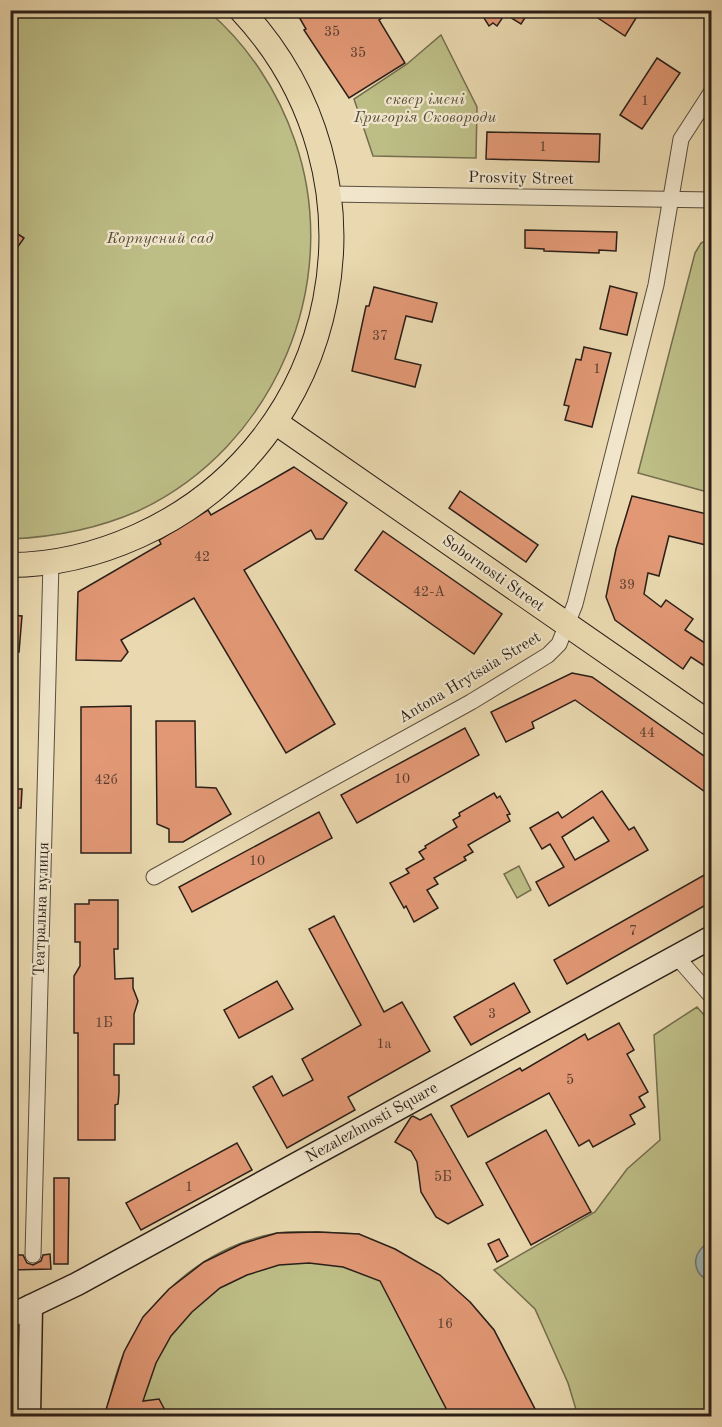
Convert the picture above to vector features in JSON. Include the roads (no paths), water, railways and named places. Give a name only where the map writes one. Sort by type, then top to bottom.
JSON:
[{"type":"main road","points":[[10,565],[51,562],[98,551],[124,542],[174,518],[237,469],[275,422],[304,370],[325,308],[332,251],[330,194],[322,154],[300,94],[268,40],[242,10]]},
{"type":"main road","name":"Sobornosti Street","points":[[275,422],[711,725]]},
{"type":"street","name":"Antona Hrytsaia Street","points":[[154,877],[471,702],[548,655],[559,644],[575,603],[656,285],[681,139],[711,91]]},
{"type":"street","name":"Prosvity Street","points":[[330,194],[711,200]]},
{"type":"street","name":"Театральна вулиця","points":[[33,1255],[51,562]]},
{"type":"street","name":"Nezalezhnosti Square","points":[[10,1316],[77,1284],[711,937]]},
{"type":"street","points":[[676,956],[711,997]]},
{"type":"street","points":[[29,1416],[31,1306]]},
{"type":"water","points":[[712,1242],[711,1281],[699,1274],[696,1262],[704,1246]]},
{"type":"park label","name":"сквер імені Григорія Сковороди","points":[[425,109]]},
{"type":"park label","name":"Корпусний сад","points":[[160,239]]}]
